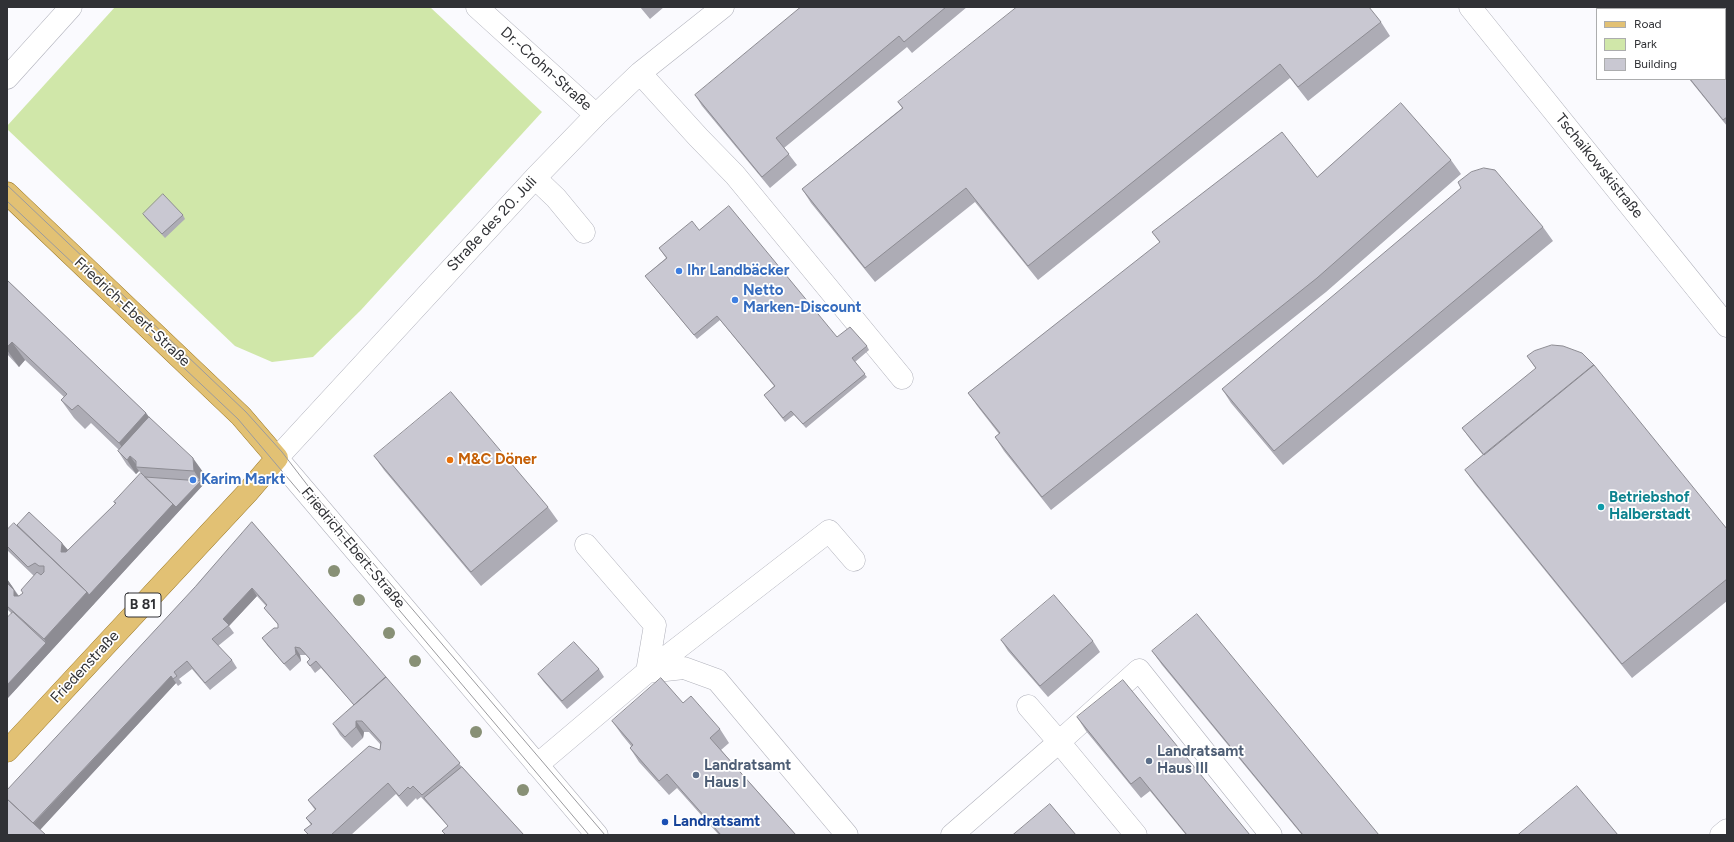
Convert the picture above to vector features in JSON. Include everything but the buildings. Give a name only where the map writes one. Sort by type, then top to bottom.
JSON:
[{"type":"main road","name":"Friedrich-Ebert-Straße","points":[[7,193],[235,410],[277,458]]},
{"type":"main road","name":"Friedenstraße","points":[[7,751],[247,493],[277,458]]},
{"type":"street","name":"Dr.-Crohn-Straße","points":[[478,7],[596,115]]},
{"type":"street","name":"Straße des 20. Juli","points":[[277,458],[535,178],[596,115],[640,73],[723,7]]},
{"type":"street","name":"Tschaikowskistraße","points":[[1470,7],[1727,326]]},
{"type":"street","points":[[7,78],[59,11]]},
{"type":"street","points":[[640,73],[735,175],[902,378]]},
{"type":"street","points":[[535,178],[556,198],[584,232]]},
{"type":"street","name":"Friedrich-Ebert-Straße","points":[[277,458],[597,835]]},
{"type":"street","points":[[537,764],[647,672],[829,532],[854,560]]},
{"type":"street","points":[[586,546],[654,625],[647,672]]},
{"type":"street","points":[[647,672],[684,668],[717,680],[846,835]]},
{"type":"street","points":[[952,835],[1139,670],[1271,835]]},
{"type":"street","points":[[1028,706],[1136,835]]},
{"type":"street","points":[[1721,835],[1727,830]]},
{"type":"green space","points":[[115,7],[430,7],[542,112],[361,310],[313,357],[272,362],[235,346],[7,129],[7,126]]},
{"type":"tram line","points":[[7,185],[246,412],[282,452],[315,495],[605,835]]},
{"type":"tram line","points":[[7,201],[238,419],[589,835]]},
{"type":"place","name":"Ihr Landbäcker","points":[[679,271]]},
{"type":"place","name":"Netto Marken-Discount","points":[[735,300]]},
{"type":"place","name":"M&C Döner","points":[[450,460]]},
{"type":"place","name":"Karim Markt","points":[[193,480]]},
{"type":"place","name":"Betriebshof Halberstadt","points":[[1601,507]]},
{"type":"place","name":"Landratsamt Haus III","points":[[1149,761]]},
{"type":"place","name":"Landratsamt Haus I","points":[[696,775]]},
{"type":"place","name":"Landratsamt","points":[[665,822]]}]
